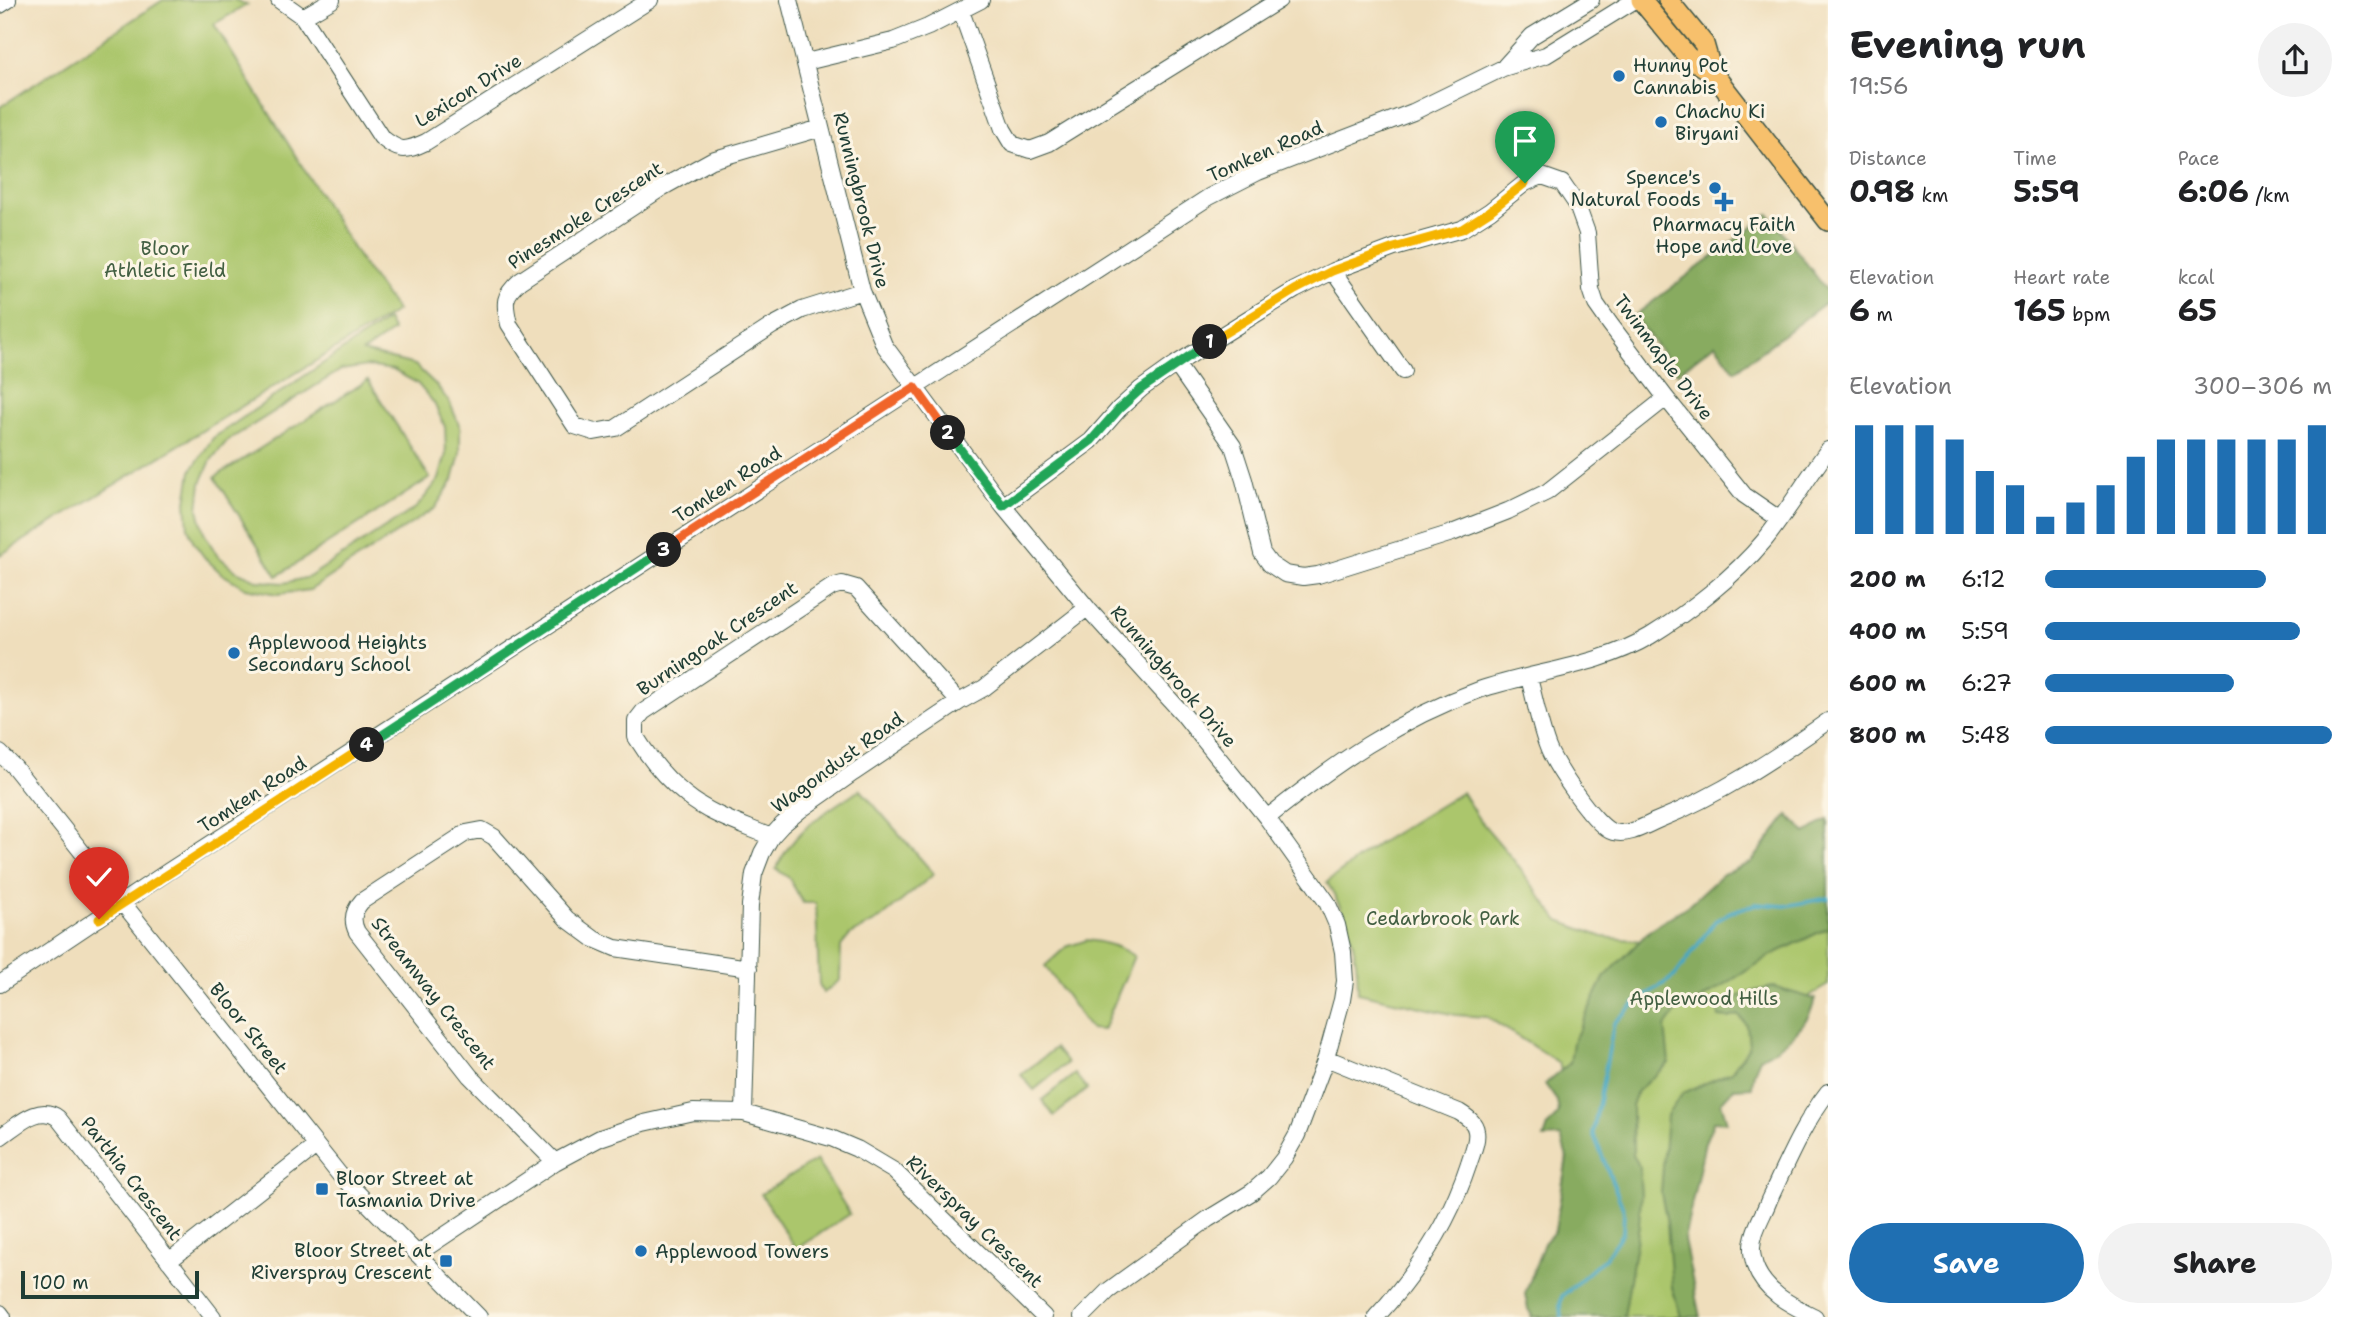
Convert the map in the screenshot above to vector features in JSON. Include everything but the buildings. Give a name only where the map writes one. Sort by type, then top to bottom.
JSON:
[{"type":"main road","points":[[1641,0],[1688,57],[1712,72],[1828,221]]},
{"type":"main road","points":[[1668,0],[1704,44],[1712,72]]},
{"type":"street","points":[[0,5],[8,0]]},
{"type":"street","name":"Lexicon Drive","points":[[279,0],[303,17],[381,137],[394,147],[406,151],[426,142],[639,2]]},
{"type":"street","points":[[303,17],[332,0]]},
{"type":"street","name":"Runningbrook Drive","points":[[789,0],[862,291],[884,345],[1003,506],[1087,608],[1183,714],[1267,818],[1328,902],[1337,925],[1343,952],[1345,981],[1342,1000],[1326,1058],[1297,1135],[1284,1157],[1269,1177],[1252,1192],[1208,1219],[1108,1291],[1082,1317]]},
{"type":"street","points":[[806,62],[893,41],[981,0]]},
{"type":"street","points":[[961,11],[1003,129],[1012,144],[1030,150],[1049,143],[1279,0]]},
{"type":"street","name":"Tomken Road","points":[[1503,68],[1532,36],[1591,0]]},
{"type":"street","name":"Tomken Road","points":[[0,984],[122,902],[1209,197],[1258,172],[1413,113],[1503,68],[1546,55],[1636,0]]},
{"type":"street","name":"Pinesmoke Crescent","points":[[821,128],[712,160],[663,187],[520,281],[509,291],[505,305],[509,324],[575,426],[594,432],[616,428],[782,320],[802,310],[862,291]]},
{"type":"street","name":"Twinmaple Drive","points":[[1003,506],[1091,441],[1141,389],[1176,364],[1295,290],[1332,271],[1394,248],[1462,229],[1534,178],[1546,176],[1562,183],[1583,219],[1587,233],[1591,289],[1597,304],[1666,398],[1744,495],[1779,519]]},
{"type":"street","points":[[1332,271],[1403,371]]},
{"type":"street","points":[[1176,364],[1233,446],[1262,553],[1270,564],[1285,574],[1303,577],[1318,575],[1452,533],[1547,492],[1666,398]]},
{"type":"street","points":[[1267,818],[1360,747],[1444,704],[1481,690],[1609,654],[1649,636],[1700,600],[1739,567],[1763,542],[1827,453]]},
{"type":"street","name":"Burningoak Crescent","points":[[771,837],[717,814],[687,796],[666,776],[636,737],[636,722],[643,712],[832,587],[842,584],[856,588],[959,702]]},
{"type":"street","name":"Wagondust Road","points":[[744,1112],[752,887],[759,862],[771,837],[799,811],[959,702],[984,688],[1087,608]]},
{"type":"street","points":[[1529,678],[1547,747],[1588,809],[1600,824],[1611,832],[1626,834],[1691,807],[1763,767],[1828,722]]},
{"type":"street","name":"Bloor Street","points":[[0,752],[352,1189],[479,1317]]},
{"type":"street","name":"Streamway Crescent","points":[[555,1162],[470,1076],[357,932],[353,918],[355,909],[362,901],[466,833],[482,830],[494,837],[567,919],[594,939],[615,948],[750,968]]},
{"type":"street","points":[[1326,1058],[1459,1112],[1472,1122],[1476,1131],[1476,1143],[1462,1185],[1446,1221],[1426,1255],[1376,1317]]},
{"type":"street","points":[[1815,1317],[1776,1295],[1762,1279],[1755,1266],[1752,1251],[1755,1231],[1796,1142],[1828,1092]]},
{"type":"street","name":"Parthia Crescent","points":[[0,1137],[32,1115],[47,1112],[53,1114],[213,1317]]},
{"type":"street","name":"Riverspray Crescent","points":[[417,1254],[555,1162],[600,1138],[644,1123],[693,1112],[744,1112],[831,1138],[857,1149],[894,1171],[1044,1317]]},
{"type":"street","points":[[169,1261],[316,1146]]},
{"type":"green space","name":"Bloor Athletic Field","points":[[163,0],[235,0],[247,5],[214,24],[362,263],[397,311],[0,555],[0,107]]},
{"type":"green space","points":[[1769,214],[1828,292],[1828,301],[1735,371],[1715,344],[1677,373],[1634,316]]},
{"type":"green space","points":[[387,320],[393,331],[363,352],[415,365],[435,384],[450,403],[460,427],[460,454],[453,480],[435,508],[310,590],[278,594],[246,588],[222,574],[194,543],[188,528],[186,502],[191,471],[213,438]],"holes":[[[367,366],[393,370],[417,383],[434,403],[445,427],[446,454],[439,479],[417,507],[309,577],[284,583],[259,581],[236,571],[217,555],[204,533],[198,509],[201,483],[211,460],[227,441],[341,370]]]},
{"type":"green space","points":[[368,380],[430,478],[277,576],[215,477]]},
{"type":"green space","points":[[860,789],[934,874],[880,919],[850,935],[841,946],[840,980],[823,993],[819,985],[816,903],[803,903],[789,878],[776,869],[783,855],[802,832]]},
{"type":"green space","name":"Applewood Hills","points":[[1462,792],[1478,818],[1559,921],[1603,937],[1651,942],[1723,874],[1751,863],[1788,815],[1806,833],[1828,824],[1828,985],[1811,995],[1741,1070],[1694,1127],[1672,1287],[1681,1317],[1531,1317],[1536,1310],[1555,1231],[1573,1119],[1559,1063],[1487,1017],[1456,1015],[1358,993],[1351,935],[1327,882],[1382,841]]},
{"type":"green space","name":"Applewood Hills","points":[[1788,815],[1806,833],[1828,819],[1828,928],[1772,955],[1695,1003],[1677,1011],[1665,1027],[1669,1063],[1637,1091],[1632,1107],[1633,1154],[1639,1166],[1641,1195],[1639,1225],[1624,1317],[1533,1317],[1525,1294],[1544,1243],[1555,1231],[1567,1158],[1561,1137],[1544,1138],[1548,1126],[1559,1113],[1557,1101],[1545,1084],[1570,1063],[1573,1042],[1604,978],[1650,930],[1690,904],[1723,874],[1751,863]]},
{"type":"green space","points":[[1087,940],[1112,945],[1134,956],[1103,1030],[1090,1029],[1045,966],[1066,947]]},
{"type":"green space","points":[[1773,987],[1815,999],[1807,1018],[1794,1034],[1760,1058],[1752,1087],[1734,1088],[1721,1102],[1727,1122],[1714,1121],[1705,1142],[1684,1240],[1700,1317],[1681,1317],[1672,1287],[1667,1223],[1661,1193],[1667,1115],[1683,1093],[1731,1072],[1749,1047],[1747,1025],[1738,1015],[1719,1017],[1718,1008],[1737,997]]},
{"type":"green space","points":[[1055,1048],[1067,1063],[1034,1090],[1021,1075]]},
{"type":"green space","points":[[1075,1074],[1087,1089],[1054,1116],[1042,1100]]},
{"type":"green space","points":[[816,1160],[850,1214],[796,1249],[761,1194]]},
{"type":"waterway","points":[[1561,1317],[1562,1296],[1605,1258],[1623,1232],[1624,1211],[1593,1133],[1614,1023],[1639,1000],[1675,976],[1715,921],[1730,912],[1756,904],[1785,906],[1828,898]]},
{"type":"place","name":"Hunny Pot Cannabis","points":[[1619,76]]},
{"type":"place","name":"Chachu Ki Biryani","points":[[1661,122]]},
{"type":"place","name":"Spence's Natural Foods","points":[[1715,188]]},
{"type":"place","name":"Pharmacy Faith Hope and Love","points":[[1724,202]]},
{"type":"place","name":"Applewood Heights Secondary School","points":[[234,653]]},
{"type":"place","name":"Bloor Street at Tasmania Drive","points":[[322,1189]]},
{"type":"place","name":"Applewood Towers","points":[[641,1251]]},
{"type":"place","name":"Bloor Street at Riverspray Crescent","points":[[446,1261]]},
{"type":"route","points":[[99,919],[915,387],[1003,506],[1091,441],[1141,389],[1251,317],[1332,271],[1394,248],[1462,229],[1511,196],[1525,183]]},
{"type":"park label","name":"Cedarbrook Park","points":[[1443,918]]}]
